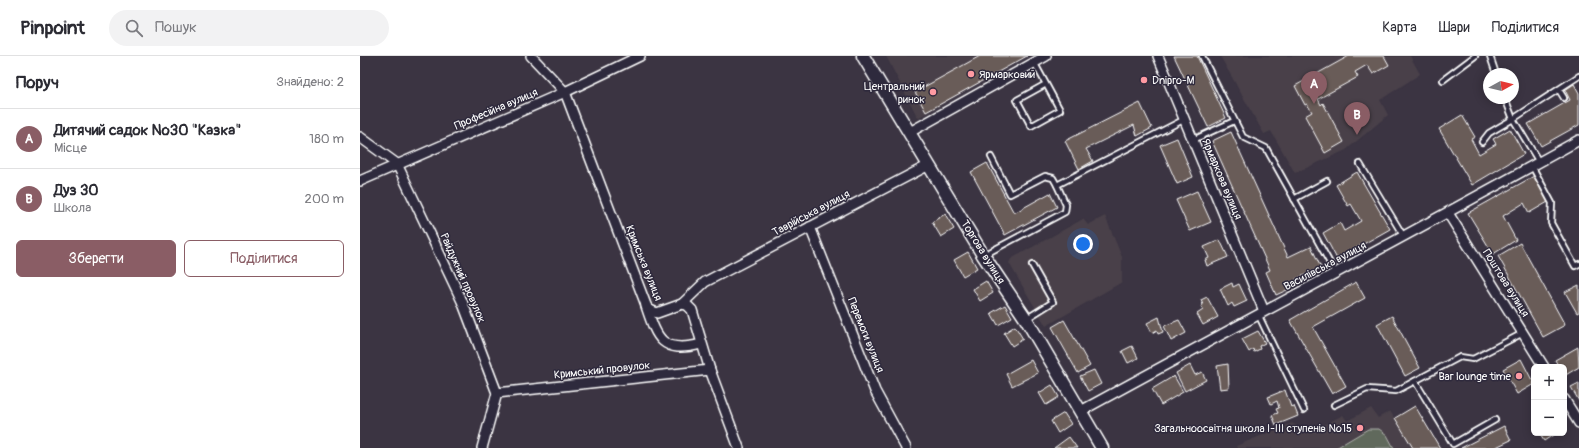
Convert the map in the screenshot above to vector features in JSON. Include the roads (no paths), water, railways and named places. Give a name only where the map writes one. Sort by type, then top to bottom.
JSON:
[{"type":"street","name":"Кримська вулиця","points":[[531,56],[565,92],[646,305],[652,311],[659,313],[682,304]]},
{"type":"street","name":"Професійна вулиця","points":[[360,181],[565,92],[640,56]]},
{"type":"street","name":"Торгова вулиця","points":[[863,56],[983,255],[1026,319],[1102,448]]},
{"type":"street","points":[[910,132],[1046,56]]},
{"type":"street","name":"Ярмаркова вулиця","points":[[1158,56],[1262,312]]},
{"type":"street","name":"Райдужний провулок","points":[[360,137],[397,164],[462,301],[497,393]]},
{"type":"street","name":"Василівська вулиця","points":[[1081,411],[1578,142]]},
{"type":"street","name":"Таврійська вулиця","points":[[682,304],[705,282],[929,164]]},
{"type":"street","name":"Поштова вулиця","points":[[1448,212],[1542,364]]},
{"type":"street","name":"Перемоги вулиця","points":[[810,227],[875,391],[906,448]]},
{"type":"street","points":[[694,316],[696,298],[705,282]]},
{"type":"street","points":[[682,304],[690,307],[694,316],[701,344],[739,448]]},
{"type":"street","points":[[646,305],[655,332],[663,343],[678,348],[701,344]]},
{"type":"street","name":"Кримський провулок","points":[[497,393],[710,370]]},
{"type":"street","points":[[482,448],[497,393]]},
{"type":"street","points":[[1565,400],[1579,423]]},
{"type":"lane","points":[[1202,56],[1243,137],[1266,148],[1336,274]]},
{"type":"lane","points":[[1443,80],[1475,56]]},
{"type":"lane","points":[[1490,56],[1494,68]]},
{"type":"lane","points":[[1034,62],[1046,84],[1060,110],[1031,126],[1017,100],[1046,84]]},
{"type":"lane","points":[[1482,142],[1489,133],[1579,76]]},
{"type":"lane","points":[[1559,90],[1564,98]]},
{"type":"lane","points":[[1507,104],[1513,119],[1536,164],[1552,203],[1551,223],[1575,266],[1579,264]]},
{"type":"lane","points":[[1057,185],[1184,119]]},
{"type":"lane","points":[[1193,140],[1234,121]]},
{"type":"lane","points":[[983,255],[1065,212],[1066,204],[1053,178],[1045,176],[1010,194],[990,157]]},
{"type":"lane","points":[[1360,164],[1404,237]]},
{"type":"lane","points":[[1294,199],[1327,181]]},
{"type":"lane","points":[[1026,319],[1053,302],[1032,265]]},
{"type":"lane","points":[[1262,312],[1304,410]]},
{"type":"lane","points":[[1334,405],[1368,389],[1396,390],[1460,357],[1473,359],[1523,333]]},
{"type":"lane","points":[[1415,381],[1453,444],[1495,420]]},
{"type":"place","name":"Ярмарковий","points":[[971,74]]},
{"type":"place","name":"Dnipro-M","points":[[1144,80]]},
{"type":"place","name":"Центральний ринок","points":[[933,92]]},
{"type":"place","name":"Дитячий садок №30 \"Казка\"","points":[[1314,104]]},
{"type":"place","name":"Дуз 30","points":[[1357,135]]},
{"type":"place","name":"Bar lounge time","points":[[1519,376]]},
{"type":"place","name":"Загальноосвітня школа І-ІІІ ступенів №15","points":[[1360,428]]}]
